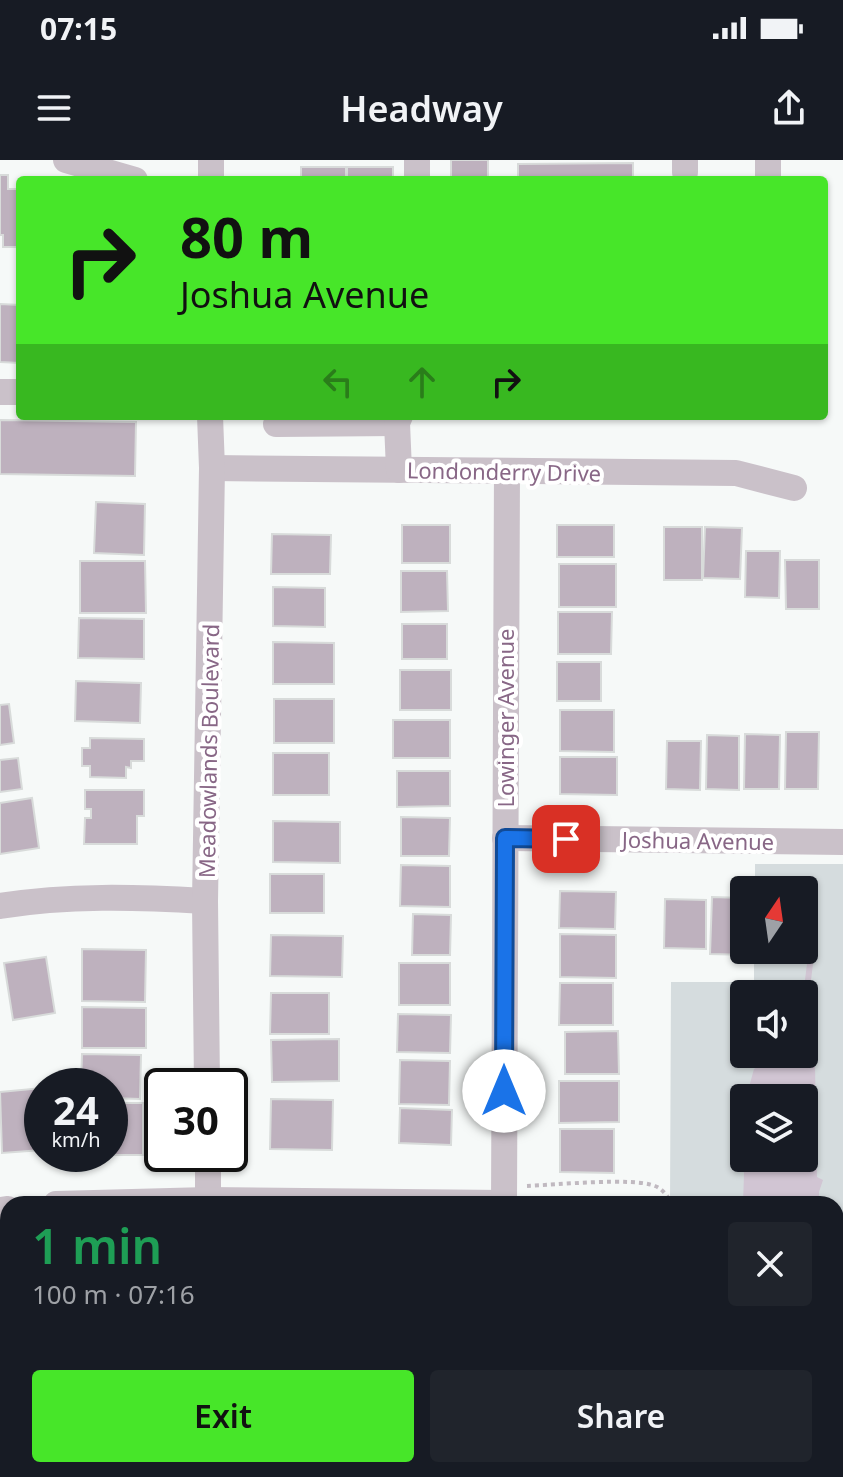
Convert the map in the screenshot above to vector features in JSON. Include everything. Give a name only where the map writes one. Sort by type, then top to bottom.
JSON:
[{"type":"street","points":[[66,160],[121,176]]},
{"type":"street","name":"Meadowlands Boulevard","points":[[207,1068],[205,901],[210,420]]},
{"type":"street","points":[[276,424],[398,420],[399,470]]},
{"type":"street","name":"Londonderry Drive","points":[[212,468],[736,473],[794,488]]},
{"type":"street","name":"Lowinger Avenue","points":[[504,1196],[507,471]]},
{"type":"street","name":"Joshua Avenue","points":[[505,838],[843,842]]},
{"type":"street","points":[[0,906],[44,899],[132,897],[205,901]]},
{"type":"street","points":[[208,1172],[208,1196]]},
{"type":"path","points":[[523,1196],[640,1184],[654,1186],[668,1196]]},
{"type":"shaded area","points":[[755,864],[843,864],[843,1196],[670,1196],[671,982],[730,982],[730,1068],[818,1068],[818,980],[754,980],[754,964],[818,964],[818,876],[755,876]]},
{"type":"shaded area","points":[[815,1068],[815,1084],[750,1084],[754,1069]]},
{"type":"shaded area","points":[[817,1172],[817,1177],[823,1180],[819,1196],[743,1196],[744,1174]]},
{"type":"building","points":[[451,160],[488,160],[488,176],[451,176]]},
{"type":"building","points":[[633,163],[633,176],[518,176],[518,164]]},
{"type":"building","points":[[301,167],[346,167],[346,176],[301,176]]},
{"type":"building","points":[[347,167],[393,167],[393,176],[347,176]]},
{"type":"building","points":[[0,175],[8,175],[8,189],[16,189],[16,247],[3,247],[3,235],[0,235]]},
{"type":"building","points":[[0,304],[16,305],[16,363],[0,362]]},
{"type":"building","points":[[0,420],[136,422],[135,476],[0,474]]},
{"type":"building","points":[[96,502],[145,504],[144,555],[94,553]]},
{"type":"building","points":[[402,525],[450,525],[450,563],[402,563]]},
{"type":"building","points":[[557,525],[614,525],[614,557],[557,557]]},
{"type":"building","points":[[664,527],[702,527],[702,580],[664,580]]},
{"type":"building","points":[[705,527],[742,528],[740,579],[703,578]]},
{"type":"building","points":[[272,534],[331,535],[330,574],[271,574]]},
{"type":"building","points":[[746,551],[780,551],[779,598],[745,597]]},
{"type":"building","points":[[785,560],[819,560],[819,609],[786,609]]},
{"type":"building","points":[[80,561],[145,561],[146,613],[80,613]]},
{"type":"building","points":[[559,564],[616,564],[616,607],[559,607]]},
{"type":"building","points":[[401,571],[447,571],[448,611],[401,612]]},
{"type":"building","points":[[273,587],[325,588],[325,627],[273,626]]},
{"type":"building","points":[[558,612],[612,612],[611,654],[558,654]]},
{"type":"building","points":[[79,618],[144,619],[144,659],[78,658]]},
{"type":"building","points":[[402,624],[447,624],[447,659],[402,659]]},
{"type":"building","points":[[273,642],[334,643],[334,684],[273,684]]},
{"type":"building","points":[[557,662],[601,662],[601,701],[557,701]]},
{"type":"building","points":[[400,670],[451,670],[451,710],[400,710]]},
{"type":"building","points":[[76,681],[141,683],[140,723],[75,721]]},
{"type":"building","points":[[274,699],[334,699],[334,743],[274,743]]},
{"type":"building","points":[[9,704],[14,743],[0,745],[0,705]]},
{"type":"building","points":[[560,710],[614,710],[614,752],[560,751]]},
{"type":"building","points":[[393,720],[450,720],[450,758],[393,758]]},
{"type":"building","points":[[786,732],[819,732],[818,789],[785,789]]},
{"type":"building","points":[[745,734],[780,735],[779,789],[744,789]]},
{"type":"building","points":[[707,735],[739,736],[739,790],[706,789]]},
{"type":"building","points":[[90,738],[144,739],[144,761],[131,761],[131,768],[126,767],[126,778],[90,777],[90,766],[82,766],[82,748],[90,748]]},
{"type":"building","points":[[667,741],[701,741],[700,790],[666,789]]},
{"type":"building","points":[[273,753],[329,753],[329,795],[273,795]]},
{"type":"building","points":[[560,757],[617,757],[617,795],[560,794]]},
{"type":"building","points":[[18,758],[22,789],[0,792],[0,760]]},
{"type":"building","points":[[397,771],[450,771],[450,806],[397,807]]},
{"type":"building","points":[[85,790],[144,790],[144,816],[137,816],[137,844],[84,844],[85,818],[91,818],[91,809],[85,809]]},
{"type":"building","points":[[32,798],[39,848],[0,854],[0,803]]},
{"type":"building","points":[[401,817],[450,818],[449,856],[401,856]]},
{"type":"building","points":[[273,821],[340,822],[340,863],[273,862]]},
{"type":"building","points":[[401,865],[450,866],[450,907],[400,906]]},
{"type":"building","points":[[270,874],[324,874],[324,913],[270,913]]},
{"type":"building","points":[[560,891],[616,892],[615,929],[559,928]]},
{"type":"building","points":[[712,897],[730,898],[730,955],[710,954]]},
{"type":"building","points":[[665,899],[706,900],[706,949],[664,948]]},
{"type":"building","points":[[413,914],[451,915],[450,955],[412,955]]},
{"type":"building","points":[[560,934],[616,935],[616,978],[560,977]]},
{"type":"building","points":[[271,935],[343,936],[342,977],[270,976]]},
{"type":"building","points":[[82,949],[146,950],[145,1002],[82,1001]]},
{"type":"building","points":[[46,957],[55,1013],[13,1020],[4,963]]},
{"type":"building","points":[[399,963],[450,963],[450,1005],[399,1005]]},
{"type":"building","points":[[560,983],[613,983],[613,1025],[559,1025]]},
{"type":"building","points":[[271,993],[329,993],[329,1034],[270,1034]]},
{"type":"building","points":[[82,1007],[146,1008],[146,1048],[82,1048]]},
{"type":"building","points":[[398,1014],[451,1015],[450,1053],[397,1052]]},
{"type":"building","points":[[618,1031],[619,1074],[565,1074],[565,1032]]},
{"type":"building","points":[[339,1039],[339,1081],[272,1082],[271,1040]]},
{"type":"building","points":[[82,1054],[141,1055],[140,1099],[128,1099],[128,1068],[82,1068]]},
{"type":"building","points":[[400,1060],[450,1061],[449,1105],[399,1104]]},
{"type":"building","points":[[559,1081],[619,1081],[619,1122],[559,1123]]},
{"type":"building","points":[[24,1090],[24,1151],[2,1153],[0,1092]]},
{"type":"building","points":[[271,1099],[333,1100],[332,1150],[270,1149]]},
{"type":"building","points":[[128,1103],[143,1103],[143,1155],[128,1155]]},
{"type":"building","points":[[400,1108],[452,1110],[451,1145],[399,1143]]},
{"type":"building","points":[[560,1129],[614,1129],[614,1173],[560,1172]]},
{"type":"waterway","points":[[808,980],[810,964]]},
{"type":"route","points":[[504,1091],[505,838],[566,839]]}]
